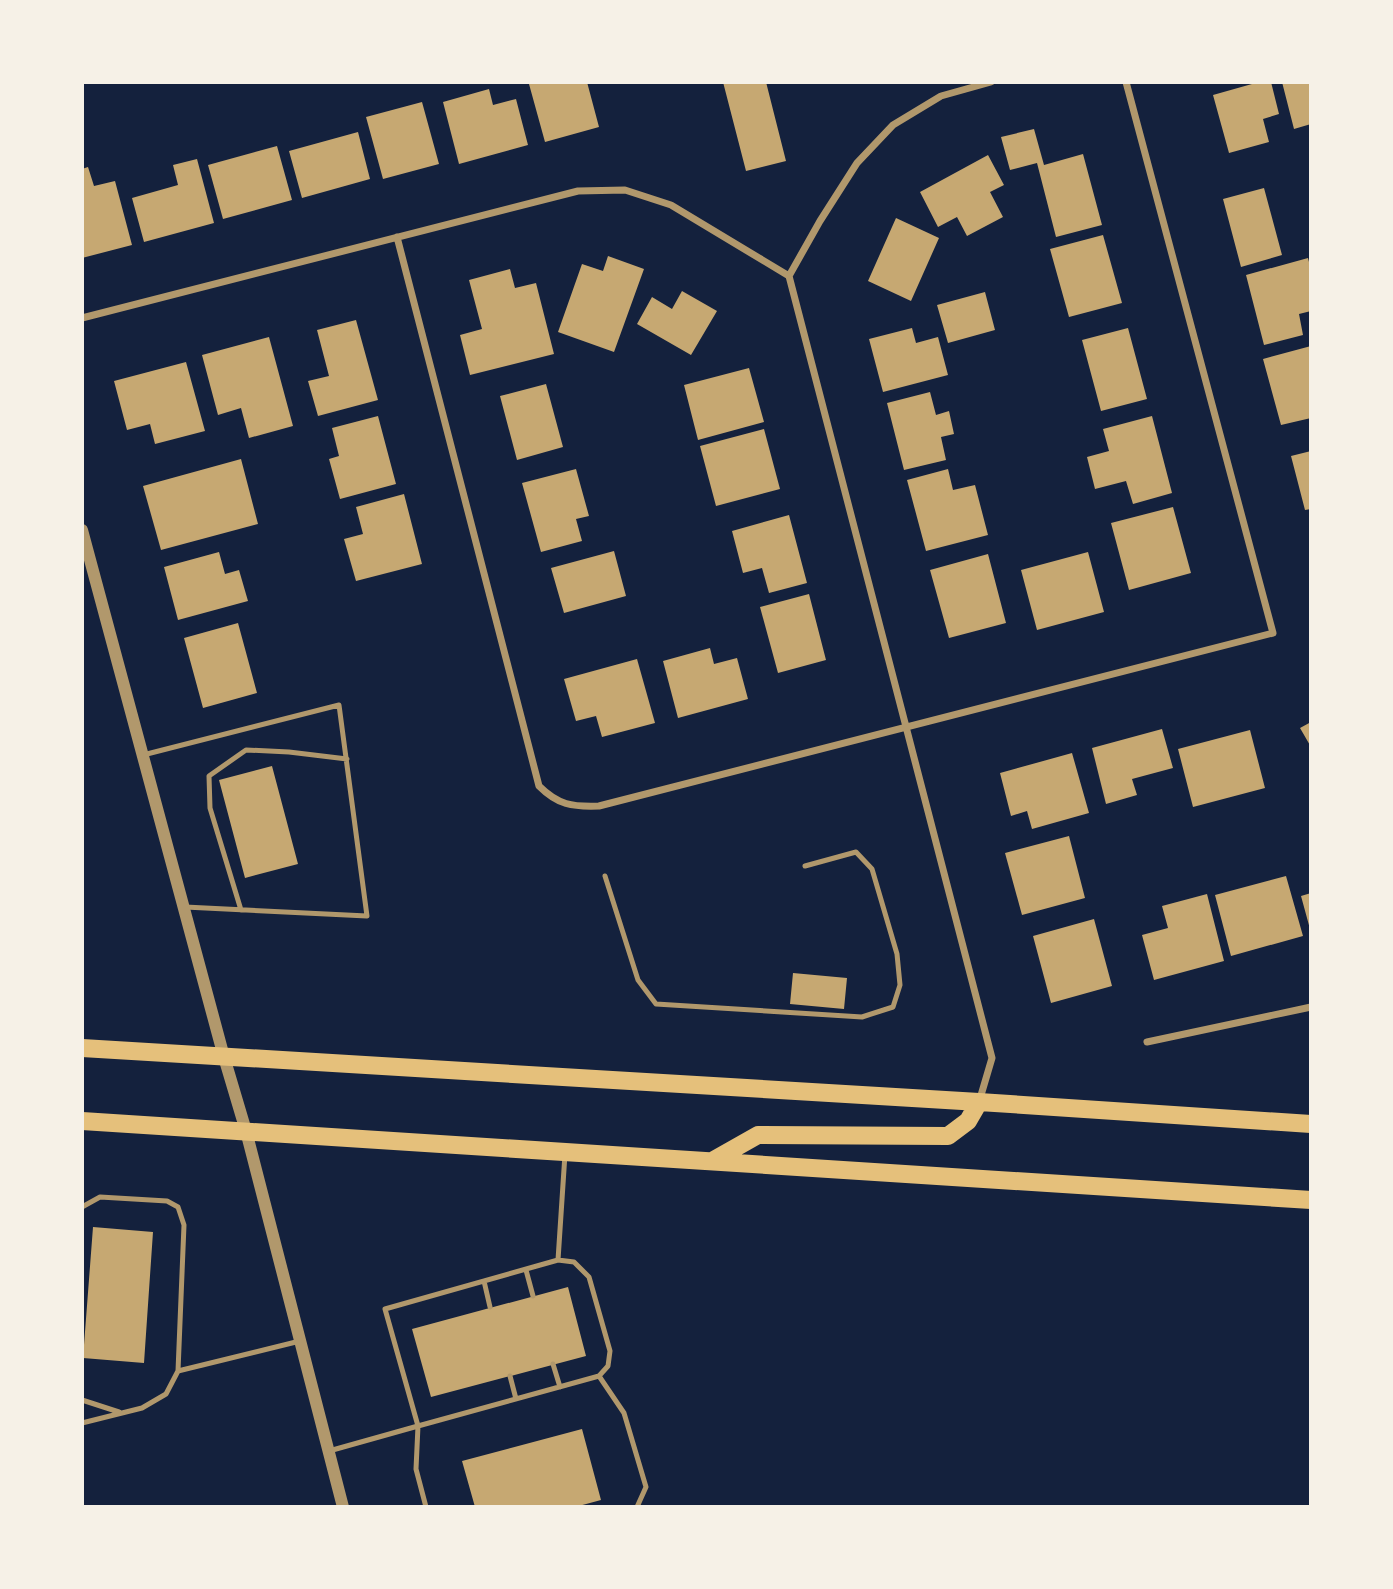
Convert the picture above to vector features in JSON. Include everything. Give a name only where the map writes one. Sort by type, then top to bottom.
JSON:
[{"type":"main road","points":[[82,1048],[1311,1124]]},
{"type":"main road","points":[[712,1161],[758,1135],[948,1136],[968,1121],[979,1102]]},
{"type":"main road","points":[[82,1121],[1311,1200]]},
{"type":"street","points":[[979,1102],[992,1058],[789,276],[856,163],[893,125],[941,96],[991,82]]},
{"type":"street","points":[[397,237],[539,786],[553,800],[577,807],[599,806],[907,725],[1273,634],[1126,82]]},
{"type":"street","points":[[82,318],[578,191],[625,190],[671,205],[789,276]]},
{"type":"street","points":[[82,530],[246,1131],[343,1507]]},
{"type":"street","points":[[1147,1042],[1311,1007]]},
{"type":"lane","points":[[143,755],[339,705],[367,916],[184,907]]},
{"type":"lane","points":[[241,910],[210,808],[209,776],[246,750],[289,751],[347,759]]},
{"type":"lane","points":[[605,876],[638,980],[656,1004],[862,1017],[893,1007],[900,985],[897,954],[872,869],[856,852],[805,866]]},
{"type":"lane","points":[[558,1260],[565,1153]]},
{"type":"lane","points":[[82,1207],[100,1197],[167,1201],[178,1207],[184,1225],[178,1371],[166,1394],[142,1408],[82,1423]]},
{"type":"lane","points":[[329,1451],[418,1426],[599,1376],[608,1366],[610,1351],[589,1277],[574,1262],[558,1260],[385,1309],[418,1426],[416,1469],[426,1507]]},
{"type":"lane","points":[[526,1270],[533,1296]]},
{"type":"lane","points":[[484,1281],[491,1307]]},
{"type":"lane","points":[[178,1371],[300,1341]]},
{"type":"lane","points":[[553,1364],[560,1387]]},
{"type":"lane","points":[[509,1376],[516,1399]]},
{"type":"lane","points":[[599,1376],[624,1413],[646,1487],[637,1507]]},
{"type":"lane","points":[[82,1400],[122,1413]]},
{"type":"lane","points":[[82,1409],[93,1405]]},
{"type":"building","points":[[587,82],[599,127],[545,142],[529,84]]},
{"type":"building","points":[[723,82],[766,82],[786,161],[746,171]]},
{"type":"building","points":[[1259,82],[1271,82],[1279,114],[1263,119],[1269,142],[1229,153],[1213,95]]},
{"type":"building","points":[[1282,82],[1311,82],[1311,124],[1294,129]]},
{"type":"building","points":[[489,89],[493,105],[516,99],[528,145],[459,164],[443,102]]},
{"type":"building","points":[[422,102],[439,164],[383,179],[366,117]]},
{"type":"building","points":[[1034,129],[1044,165],[1083,154],[1102,225],[1056,237],[1037,163],[1010,170],[1001,137]]},
{"type":"building","points":[[358,132],[370,179],[302,198],[289,151]]},
{"type":"building","points":[[277,146],[292,200],[223,219],[208,165]]},
{"type":"building","points":[[988,155],[1004,185],[990,192],[1003,217],[967,236],[957,217],[938,227],[920,192]]},
{"type":"building","points":[[197,159],[214,223],[144,242],[132,198],[178,185],[173,165]]},
{"type":"building","points":[[88,167],[94,186],[115,181],[132,245],[82,258],[82,169]]},
{"type":"building","points":[[1264,188],[1282,255],[1241,267],[1223,199]]},
{"type":"building","points":[[896,218],[939,238],[911,301],[868,281]]},
{"type":"building","points":[[1103,235],[1122,303],[1069,317],[1050,249]]},
{"type":"building","points":[[608,256],[644,269],[614,352],[558,332],[582,264],[603,271]]},
{"type":"building","points":[[1308,258],[1311,270],[1311,311],[1299,314],[1303,335],[1264,345],[1246,275]]},
{"type":"building","points":[[510,269],[515,288],[536,283],[554,354],[470,375],[460,335],[482,329],[469,280]]},
{"type":"building","points":[[682,291],[717,311],[691,355],[637,324],[652,297],[672,309]]},
{"type":"building","points":[[985,292],[995,330],[948,343],[937,305]]},
{"type":"building","points":[[356,320],[378,400],[318,416],[308,381],[329,376],[317,330]]},
{"type":"building","points":[[912,328],[916,343],[938,337],[948,375],[883,392],[869,339]]},
{"type":"building","points":[[1128,328],[1147,399],[1101,411],[1082,340]]},
{"type":"building","points":[[269,337],[293,426],[249,438],[241,408],[218,415],[202,355]]},
{"type":"building","points":[[1311,346],[1311,418],[1281,425],[1263,359]]},
{"type":"building","points":[[186,362],[205,431],[155,444],[150,424],[127,430],[114,381]]},
{"type":"building","points":[[749,368],[764,422],[698,440],[684,385]]},
{"type":"building","points":[[546,384],[563,447],[517,460],[500,396]]},
{"type":"building","points":[[930,392],[936,415],[949,411],[954,434],[941,437],[946,460],[904,470],[887,403]]},
{"type":"building","points":[[378,416],[396,484],[340,499],[329,459],[339,456],[332,428]]},
{"type":"building","points":[[1152,416],[1172,493],[1133,504],[1126,481],[1095,489],[1087,457],[1109,451],[1103,429]]},
{"type":"building","points":[[764,429],[780,489],[716,506],[700,446]]},
{"type":"building","points":[[1311,451],[1311,509],[1305,510],[1291,456]]},
{"type":"building","points":[[241,459],[258,524],[161,550],[143,486]]},
{"type":"building","points":[[576,469],[589,516],[576,519],[582,541],[541,552],[522,483]]},
{"type":"building","points":[[948,469],[953,490],[975,485],[988,535],[926,551],[907,480]]},
{"type":"building","points":[[404,494],[422,564],[356,581],[344,539],[363,534],[356,507]]},
{"type":"building","points":[[1173,507],[1191,573],[1129,590],[1111,523]]},
{"type":"building","points":[[789,515],[807,583],[769,593],[762,568],[743,573],[732,531]]},
{"type":"building","points":[[614,551],[626,596],[564,613],[551,568]]},
{"type":"building","points":[[219,552],[225,574],[239,570],[248,601],[178,620],[164,567]]},
{"type":"building","points":[[1088,552],[1104,612],[1037,630],[1021,570]]},
{"type":"building","points":[[988,554],[1006,623],[949,638],[930,570]]},
{"type":"building","points":[[809,594],[826,660],[778,673],[760,607]]},
{"type":"building","points":[[238,623],[257,693],[203,708],[184,638]]},
{"type":"building","points":[[710,648],[714,664],[737,658],[748,699],[678,718],[663,661]]},
{"type":"building","points":[[637,659],[655,723],[602,737],[596,716],[576,721],[564,679]]},
{"type":"building","points":[[1311,722],[1311,747],[1300,728]]},
{"type":"building","points":[[1162,729],[1173,768],[1132,779],[1137,795],[1106,804],[1092,748]]},
{"type":"building","points":[[1250,730],[1265,788],[1193,807],[1178,749]]},
{"type":"building","points":[[1072,753],[1089,813],[1032,829],[1027,811],[1011,816],[1000,773]]},
{"type":"building","points":[[272,766],[298,864],[245,878],[219,780]]},
{"type":"building","points":[[1069,836],[1085,898],[1022,915],[1005,853]]},
{"type":"building","points":[[1286,876],[1303,936],[1231,956],[1215,895]]},
{"type":"building","points":[[1311,893],[1311,929],[1310,929],[1301,896]]},
{"type":"building","points":[[1207,894],[1224,961],[1154,980],[1142,935],[1168,928],[1162,906]]},
{"type":"building","points":[[1094,919],[1112,986],[1051,1003],[1033,936]]},
{"type":"building","points":[[793,973],[847,978],[844,1009],[790,1004]]},
{"type":"building","points":[[93,1227],[153,1232],[144,1363],[83,1358]]},
{"type":"building","points":[[568,1287],[586,1356],[431,1397],[412,1329]]},
{"type":"building","points":[[582,1429],[601,1500],[575,1507],[475,1507],[462,1461]]}]
